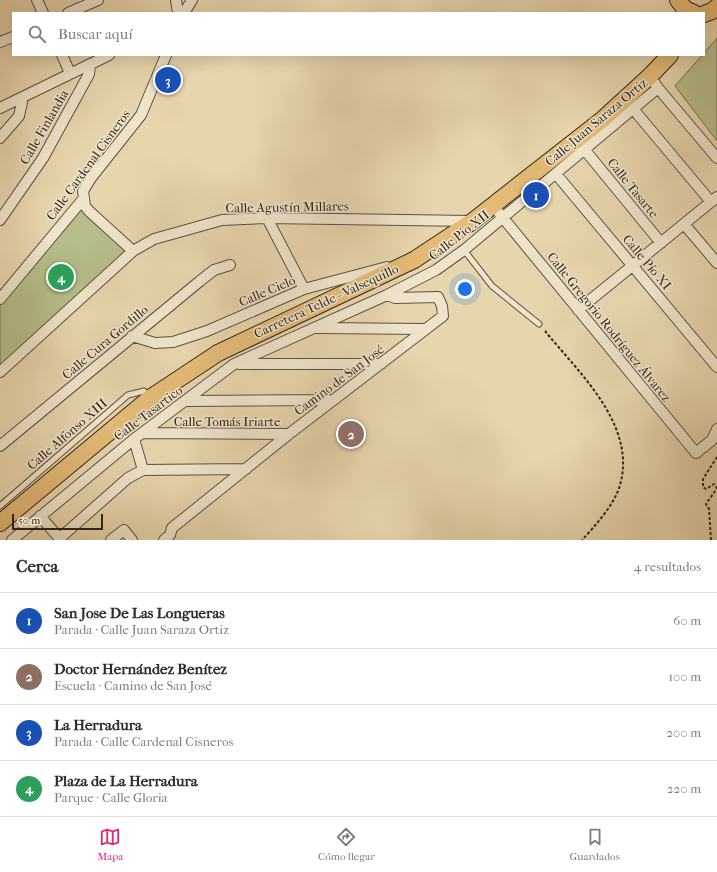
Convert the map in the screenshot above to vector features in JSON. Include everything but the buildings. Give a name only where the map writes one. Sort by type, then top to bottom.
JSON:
[{"type":"main road","name":"Carretera Telde - Valsequillo","points":[[654,82],[664,56]]},
{"type":"main road","name":"Carretera Telde - Valsequillo","points":[[0,523],[150,398],[218,353],[414,260],[473,221],[498,212],[603,119],[654,82],[669,56]]},
{"type":"street","points":[[37,0],[43,12]]},
{"type":"street","points":[[70,12],[98,0]]},
{"type":"street","points":[[176,0],[178,12]]},
{"type":"street","points":[[185,12],[192,0]]},
{"type":"street","points":[[0,42],[12,37]]},
{"type":"street","points":[[62,56],[70,73]]},
{"type":"street","points":[[0,108],[107,56]]},
{"type":"street","name":"Calle Cardenal Cisneros","points":[[0,299],[84,198],[83,191],[91,178],[141,116],[166,56]]},
{"type":"street","name":"Calle Finlandia","points":[[0,220],[43,158],[89,74],[90,64]]},
{"type":"street","points":[[654,82],[717,158]]},
{"type":"street","name":"Calle Juan Saraza Ortiz","points":[[498,212],[556,174],[584,149],[634,110],[654,82]]},
{"type":"street","points":[[0,138],[19,116],[23,98]]},
{"type":"street","points":[[578,310],[714,200],[634,110]]},
{"type":"street","name":"Calle Tasarte","points":[[584,149],[661,243]]},
{"type":"street","name":"Calle Pío XI","points":[[556,174],[717,367]]},
{"type":"street","points":[[84,198],[89,211],[133,251]]},
{"type":"street","name":"Calle Pio XII","points":[[314,328],[387,295],[436,270],[464,250],[498,212]]},
{"type":"street","name":"Calle Gregorio Rodríguez Álvarez","points":[[498,212],[696,453],[712,440],[717,429]]},
{"type":"street","points":[[267,218],[304,289]]},
{"type":"street","name":"Calle Agustín Millares","points":[[0,372],[133,251],[154,238],[222,220],[267,218],[473,221]]},
{"type":"street","points":[[684,224],[717,263]]},
{"type":"street","name":"Calle Cielo","points":[[132,336],[155,344],[173,342],[207,331],[304,289],[414,260]]},
{"type":"street","name":"Calle Cura Gordillo","points":[[0,446],[214,270],[230,265]]},
{"type":"street","name":"Camino de San José","points":[[167,538],[172,528],[289,434],[443,316],[442,306],[438,297],[395,298],[387,295]]},
{"type":"street","points":[[314,328],[426,329]]},
{"type":"street","name":"Calle Tasartico","points":[[12,540],[138,436],[234,364],[314,328]]},
{"type":"street","points":[[234,364],[381,364]]},
{"type":"street","points":[[186,400],[333,400]]},
{"type":"street","name":"Calle Tomás Iriarte","points":[[138,436],[289,434]]},
{"type":"street","points":[[138,436],[143,470]]},
{"type":"street","points":[[40,516],[60,539],[128,478],[143,470],[246,469]]},
{"type":"street","points":[[111,540],[124,530],[132,540]]},
{"type":"lane","points":[[464,250],[492,286],[539,324]]},
{"type":"lane","name":"Calle Alfonso XIII","points":[[0,506],[128,395],[144,391],[150,398]]},
{"type":"path","points":[[539,324],[607,408],[617,429],[623,456],[620,486],[602,518],[582,540]]},
{"type":"path","points":[[711,540],[708,509],[706,504],[717,488],[714,484],[706,489],[703,487],[703,479],[717,457]]},
{"type":"green space","points":[[717,38],[717,141],[675,86],[701,56],[705,56],[705,52]]},
{"type":"green space","points":[[82,207],[128,250],[0,368],[0,305]]},
{"type":"place","name":"La Herradura","points":[[168,80]]},
{"type":"place","name":"San Jose De Las Longueras","points":[[536,195]]},
{"type":"place","name":"Plaza de La Herradura","points":[[61,277]]},
{"type":"place","name":"Doctor Hernández Benítez","points":[[351,434]]}]
